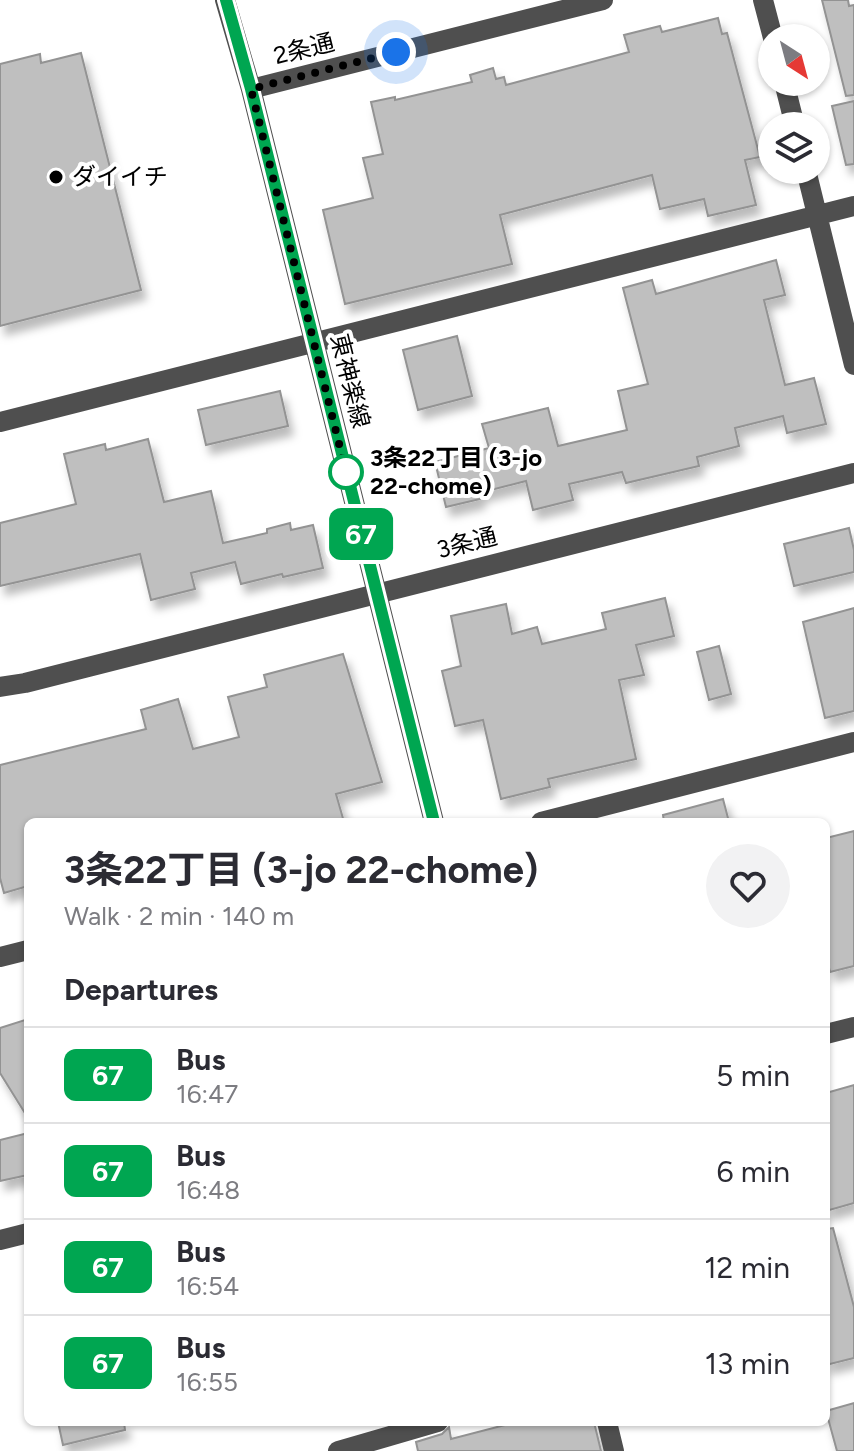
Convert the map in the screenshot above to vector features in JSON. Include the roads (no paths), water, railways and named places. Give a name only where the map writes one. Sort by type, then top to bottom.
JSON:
[{"type":"street","name":"東神楽線","points":[[225,0],[251,89],[433,818]]},
{"type":"street","name":"2条通","points":[[251,89],[603,0]]},
{"type":"street","points":[[763,0],[769,24]]},
{"type":"street","points":[[810,184],[854,365]]},
{"type":"street","points":[[0,422],[854,206]]},
{"type":"street","name":"3条通","points":[[0,687],[854,473]]},
{"type":"street","points":[[557,818],[854,742]]},
{"type":"street","points":[[0,957],[24,951]]},
{"type":"street","points":[[830,1033],[854,1027]]},
{"type":"street","points":[[0,1240],[24,1234]]},
{"type":"street","points":[[338,1451],[424,1426]]},
{"type":"street","points":[[608,1426],[614,1451]]},
{"type":"place","name":"ダイイチ","points":[[56,177]]},
{"type":"place","name":"3条22丁目 (3-jo 22-chome)","points":[[346,472]]}]
